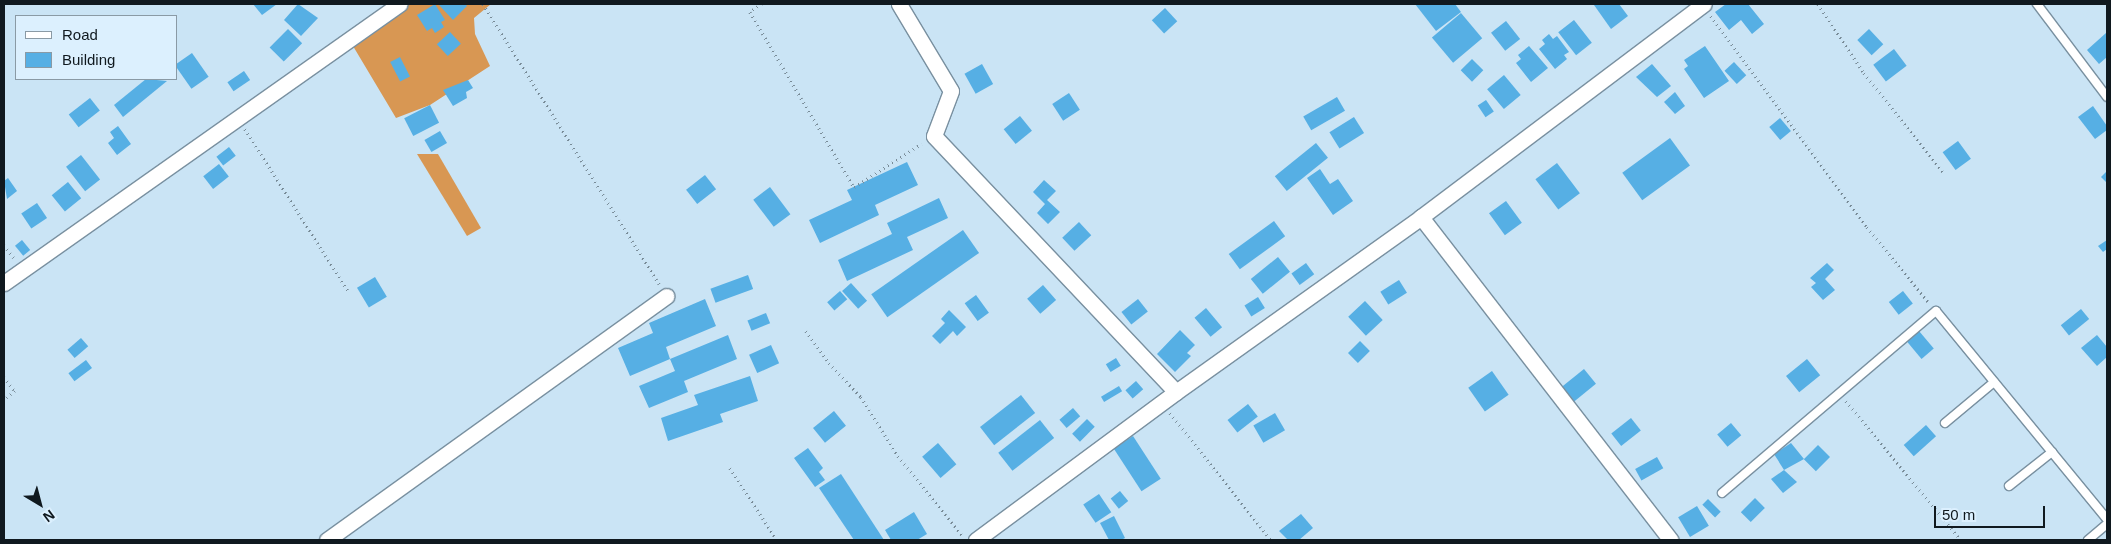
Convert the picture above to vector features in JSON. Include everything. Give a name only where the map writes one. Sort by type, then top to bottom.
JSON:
[{"type":"street","points":[[4,283],[399,4]]},
{"type":"street","points":[[899,4],[951,91],[934,136],[1176,392]]},
{"type":"street","points":[[976,540],[1176,392],[1421,217],[1704,4]]},
{"type":"street","points":[[1421,217],[1671,540]]},
{"type":"street","points":[[327,540],[666,296]]},
{"type":"lane","points":[[2037,4],[2107,97]]},
{"type":"lane","points":[[1722,493],[1936,311],[2107,519]]},
{"type":"lane","points":[[1945,423],[1994,382]]},
{"type":"lane","points":[[2009,486],[2052,452]]},
{"type":"lane","points":[[2088,540],[2107,524]]},
{"type":"path","points":[[483,4],[666,296]]},
{"type":"path","points":[[762,4],[750,12],[854,187],[934,136]]},
{"type":"path","points":[[1704,4],[1867,227],[1936,311]]},
{"type":"path","points":[[1818,4],[1864,73],[1942,172]]},
{"type":"path","points":[[239,116],[299,218],[348,292]]},
{"type":"path","points":[[806,331],[829,363],[861,397],[898,456],[966,540]]},
{"type":"path","points":[[4,377],[15,391],[4,400]]},
{"type":"path","points":[[1839,393],[1961,540]]},
{"type":"path","points":[[1161,403],[1271,540]]},
{"type":"path","points":[[730,468],[777,540]]},
{"type":"shaded area","points":[[402,4],[491,4],[474,18],[475,34],[490,66],[430,105],[396,118],[350,41]]},
{"type":"shaded area","points":[[417,154],[438,154],[481,228],[467,236]]},
{"type":"building","points":[[253,4],[277,4],[262,15]]},
{"type":"building","points":[[298,4],[318,18],[301,36],[284,20]]},
{"type":"building","points":[[435,4],[445,20],[441,22],[444,27],[435,33],[432,28],[427,31],[417,15]]},
{"type":"building","points":[[438,4],[465,4],[467,6],[453,20]]},
{"type":"building","points":[[1415,4],[1455,4],[1461,12],[1436,31]]},
{"type":"building","points":[[1619,4],[1628,16],[1611,29],[1594,5]]},
{"type":"building","points":[[1726,4],[1748,4],[1764,24],[1752,34],[1741,20],[1729,30],[1715,12]]},
{"type":"building","points":[[1165,8],[1177,21],[1164,33],[1152,20]]},
{"type":"building","points":[[1461,13],[1482,38],[1453,63],[1432,37]]},
{"type":"building","points":[[1574,20],[1592,43],[1576,55],[1558,32]]},
{"type":"building","points":[[1506,21],[1520,39],[1505,51],[1491,33]]},
{"type":"building","points":[[288,29],[302,43],[284,62],[270,47]]},
{"type":"building","points":[[1869,29],[1883,44],[1872,55],[1857,40]]},
{"type":"building","points":[[450,32],[461,44],[448,56],[437,44]]},
{"type":"building","points":[[2106,33],[2107,57],[2099,64],[2087,50]]},
{"type":"building","points":[[1549,34],[1553,39],[1557,36],[1569,52],[1564,55],[1567,59],[1555,69],[1539,49],[1545,44],[1542,40]]},
{"type":"building","points":[[1529,46],[1548,68],[1531,82],[1516,63],[1521,59],[1518,55]]},
{"type":"building","points":[[1705,46],[1729,81],[1704,98],[1684,69],[1688,66],[1684,60]]},
{"type":"building","points":[[1894,49],[1907,66],[1886,81],[1873,65]]},
{"type":"building","points":[[192,53],[209,77],[191,89],[178,70],[178,63]]},
{"type":"building","points":[[400,57],[410,77],[400,82],[390,62]]},
{"type":"building","points":[[1472,59],[1483,70],[1472,82],[1461,70]]},
{"type":"building","points":[[1734,62],[1746,75],[1737,84],[1724,71]]},
{"type":"building","points":[[982,64],[993,84],[976,94],[965,74]]},
{"type":"building","points":[[1652,64],[1671,86],[1657,97],[1636,77]]},
{"type":"building","points":[[244,71],[250,80],[234,91],[227,82]]},
{"type":"building","points":[[1504,75],[1521,95],[1504,109],[1487,89]]},
{"type":"building","points":[[145,80],[167,81],[123,117],[114,105]]},
{"type":"building","points":[[468,80],[473,88],[466,92],[467,98],[453,106],[443,90]]},
{"type":"building","points":[[1675,92],[1685,106],[1675,114],[1664,102]]},
{"type":"building","points":[[1069,93],[1080,110],[1063,121],[1052,104]]},
{"type":"building","points":[[1337,97],[1345,111],[1311,130],[1303,116]]},
{"type":"building","points":[[90,98],[100,111],[79,127],[69,115]]},
{"type":"building","points":[[1486,100],[1494,112],[1486,117],[1478,106]]},
{"type":"building","points":[[430,105],[439,123],[413,136],[404,118]]},
{"type":"building","points":[[2093,106],[2107,126],[2107,130],[2095,139],[2078,117]]},
{"type":"building","points":[[1020,116],[1032,131],[1016,144],[1004,129]]},
{"type":"building","points":[[1354,117],[1364,133],[1339,148],[1329,132]]},
{"type":"building","points":[[1780,118],[1791,131],[1780,140],[1769,127]]},
{"type":"building","points":[[118,126],[131,144],[117,155],[108,143],[114,138],[110,132]]},
{"type":"building","points":[[440,131],[447,143],[431,152],[424,140]]},
{"type":"building","points":[[1670,138],[1690,166],[1642,200],[1622,173]]},
{"type":"building","points":[[1958,141],[1971,159],[1956,170],[1943,152]]},
{"type":"building","points":[[1316,143],[1328,158],[1287,191],[1275,176]]},
{"type":"building","points":[[229,147],[236,156],[223,166],[216,157]]},
{"type":"building","points":[[81,155],[100,179],[85,191],[66,167]]},
{"type":"building","points":[[907,162],[918,185],[875,205],[879,215],[820,243],[809,220],[852,200],[847,190]]},
{"type":"building","points":[[1557,163],[1580,193],[1558,210],[1535,179]]},
{"type":"building","points":[[219,164],[229,177],[213,189],[203,176]]},
{"type":"building","points":[[1320,169],[1330,184],[1338,179],[1353,201],[1333,215],[1307,178]]},
{"type":"building","points":[[2107,171],[2107,183],[2101,177]]},
{"type":"building","points":[[705,175],[716,189],[697,204],[686,190]]},
{"type":"building","points":[[8,178],[17,191],[7,199],[4,181]]},
{"type":"building","points":[[1044,180],[1056,191],[1047,200],[1060,212],[1048,224],[1037,213],[1045,204],[1033,192]]},
{"type":"building","points":[[68,182],[81,198],[65,212],[52,195]]},
{"type":"building","points":[[770,187],[790,214],[774,227],[753,200]]},
{"type":"building","points":[[939,198],[948,218],[907,237],[913,250],[847,281],[838,260],[892,234],[887,223]]},
{"type":"building","points":[[1506,201],[1522,223],[1505,235],[1489,213]]},
{"type":"building","points":[[37,203],[47,218],[31,229],[21,214]]},
{"type":"building","points":[[1274,221],[1285,236],[1240,269],[1229,254]]},
{"type":"building","points":[[1079,222],[1091,235],[1074,251],[1062,238]]},
{"type":"building","points":[[963,230],[979,253],[887,317],[871,294]]},
{"type":"building","points":[[22,240],[30,250],[23,256],[15,246]]},
{"type":"building","points":[[2107,240],[2107,249],[2103,252],[2098,246]]},
{"type":"building","points":[[1278,257],[1290,272],[1263,294],[1251,279]]},
{"type":"building","points":[[1306,263],[1314,274],[1300,285],[1291,274]]},
{"type":"building","points":[[1827,263],[1834,270],[1825,279],[1835,290],[1823,300],[1811,287],[1816,283],[1810,278]]},
{"type":"building","points":[[748,275],[753,289],[716,303],[710,289]]},
{"type":"building","points":[[375,277],[387,297],[369,308],[357,288]]},
{"type":"building","points":[[1399,280],[1407,293],[1388,304],[1380,292]]},
{"type":"building","points":[[851,283],[867,301],[858,309],[842,291]]},
{"type":"building","points":[[1043,285],[1056,300],[1040,314],[1027,299]]},
{"type":"building","points":[[840,291],[847,299],[834,310],[827,302]]},
{"type":"building","points":[[1903,291],[1913,304],[1899,315],[1889,302]]},
{"type":"building","points":[[976,295],[989,313],[978,321],[965,303]]},
{"type":"building","points":[[1258,297],[1265,308],[1251,317],[1244,305]]},
{"type":"building","points":[[705,299],[716,326],[666,347],[670,359],[630,376],[618,348],[653,333],[649,323]]},
{"type":"building","points":[[1138,299],[1148,312],[1131,325],[1121,312]]},
{"type":"building","points":[[1365,301],[1383,320],[1366,336],[1348,317]]},
{"type":"building","points":[[1206,308],[1222,327],[1211,337],[1195,318]]},
{"type":"building","points":[[2081,309],[2089,319],[2069,335],[2061,325]]},
{"type":"building","points":[[949,310],[966,327],[957,336],[953,331],[940,344],[932,336],[945,323],[941,319]]},
{"type":"building","points":[[766,313],[770,323],[752,331],[747,320]]},
{"type":"building","points":[[1180,330],[1195,345],[1187,353],[1191,356],[1175,372],[1157,354]]},
{"type":"building","points":[[1919,331],[1934,349],[1922,359],[1907,341]]},
{"type":"building","points":[[728,335],[737,359],[684,381],[688,392],[649,408],[639,386],[675,371],[670,359]]},
{"type":"building","points":[[2097,335],[2107,347],[2107,357],[2097,366],[2081,348]]},
{"type":"building","points":[[81,338],[88,346],[75,358],[67,350]]},
{"type":"building","points":[[1360,341],[1370,351],[1358,363],[1348,353]]},
{"type":"building","points":[[771,345],[779,363],[757,373],[749,355]]},
{"type":"building","points":[[1116,358],[1121,366],[1111,372],[1106,364]]},
{"type":"building","points":[[1807,359],[1820,375],[1799,392],[1786,376]]},
{"type":"building","points":[[86,360],[92,368],[74,381],[68,373]]},
{"type":"building","points":[[1584,369],[1596,384],[1574,401],[1562,387]]},
{"type":"building","points":[[1492,371],[1509,395],[1485,411],[1468,388]]},
{"type":"building","points":[[750,376],[758,401],[720,414],[723,422],[668,441],[661,418],[698,405],[694,395]]},
{"type":"building","points":[[1136,381],[1143,389],[1133,398],[1125,390]]},
{"type":"building","points":[[1119,386],[1122,391],[1104,402],[1101,397]]},
{"type":"building","points":[[1021,395],[1035,413],[994,445],[980,427]]},
{"type":"building","points":[[1248,404],[1258,417],[1237,433],[1228,420]]},
{"type":"building","points":[[1073,408],[1080,416],[1067,428],[1059,420]]},
{"type":"building","points":[[834,411],[846,426],[825,443],[813,428]]},
{"type":"building","points":[[1275,413],[1285,430],[1263,443],[1253,426]]},
{"type":"building","points":[[1631,418],[1641,431],[1621,446],[1611,433]]},
{"type":"building","points":[[1087,419],[1095,427],[1080,442],[1072,434]]},
{"type":"building","points":[[1040,420],[1054,438],[1012,471],[998,453]]},
{"type":"building","points":[[1731,423],[1741,435],[1727,447],[1717,435]]},
{"type":"building","points":[[1926,425],[1936,436],[1914,456],[1904,445]]},
{"type":"building","points":[[1133,436],[1161,479],[1141,491],[1114,449]]},
{"type":"building","points":[[938,443],[956,464],[941,478],[922,457]]},
{"type":"building","points":[[1791,443],[1804,459],[1784,470],[1774,454]]},
{"type":"building","points":[[1818,445],[1830,457],[1816,471],[1804,459]]},
{"type":"building","points":[[808,448],[823,468],[819,472],[825,480],[815,487],[794,458]]},
{"type":"building","points":[[1657,457],[1663,468],[1641,480],[1635,469]]},
{"type":"building","points":[[1784,470],[1797,482],[1783,493],[1771,479]]},
{"type":"building","points":[[841,474],[884,540],[854,540],[819,488]]},
{"type":"building","points":[[1120,491],[1128,501],[1119,509],[1111,499]]},
{"type":"building","points":[[1099,494],[1111,512],[1096,523],[1083,505]]},
{"type":"building","points":[[1755,498],[1765,508],[1751,522],[1741,512]]},
{"type":"building","points":[[1708,499],[1721,512],[1715,517],[1702,505]]},
{"type":"building","points":[[1697,506],[1709,526],[1690,537],[1678,517]]},
{"type":"building","points":[[914,512],[927,534],[917,540],[891,540],[885,530]]},
{"type":"building","points":[[1301,514],[1313,528],[1299,540],[1288,540],[1279,531]]},
{"type":"building","points":[[1114,516],[1125,538],[1121,540],[1109,540],[1100,523]]}]
